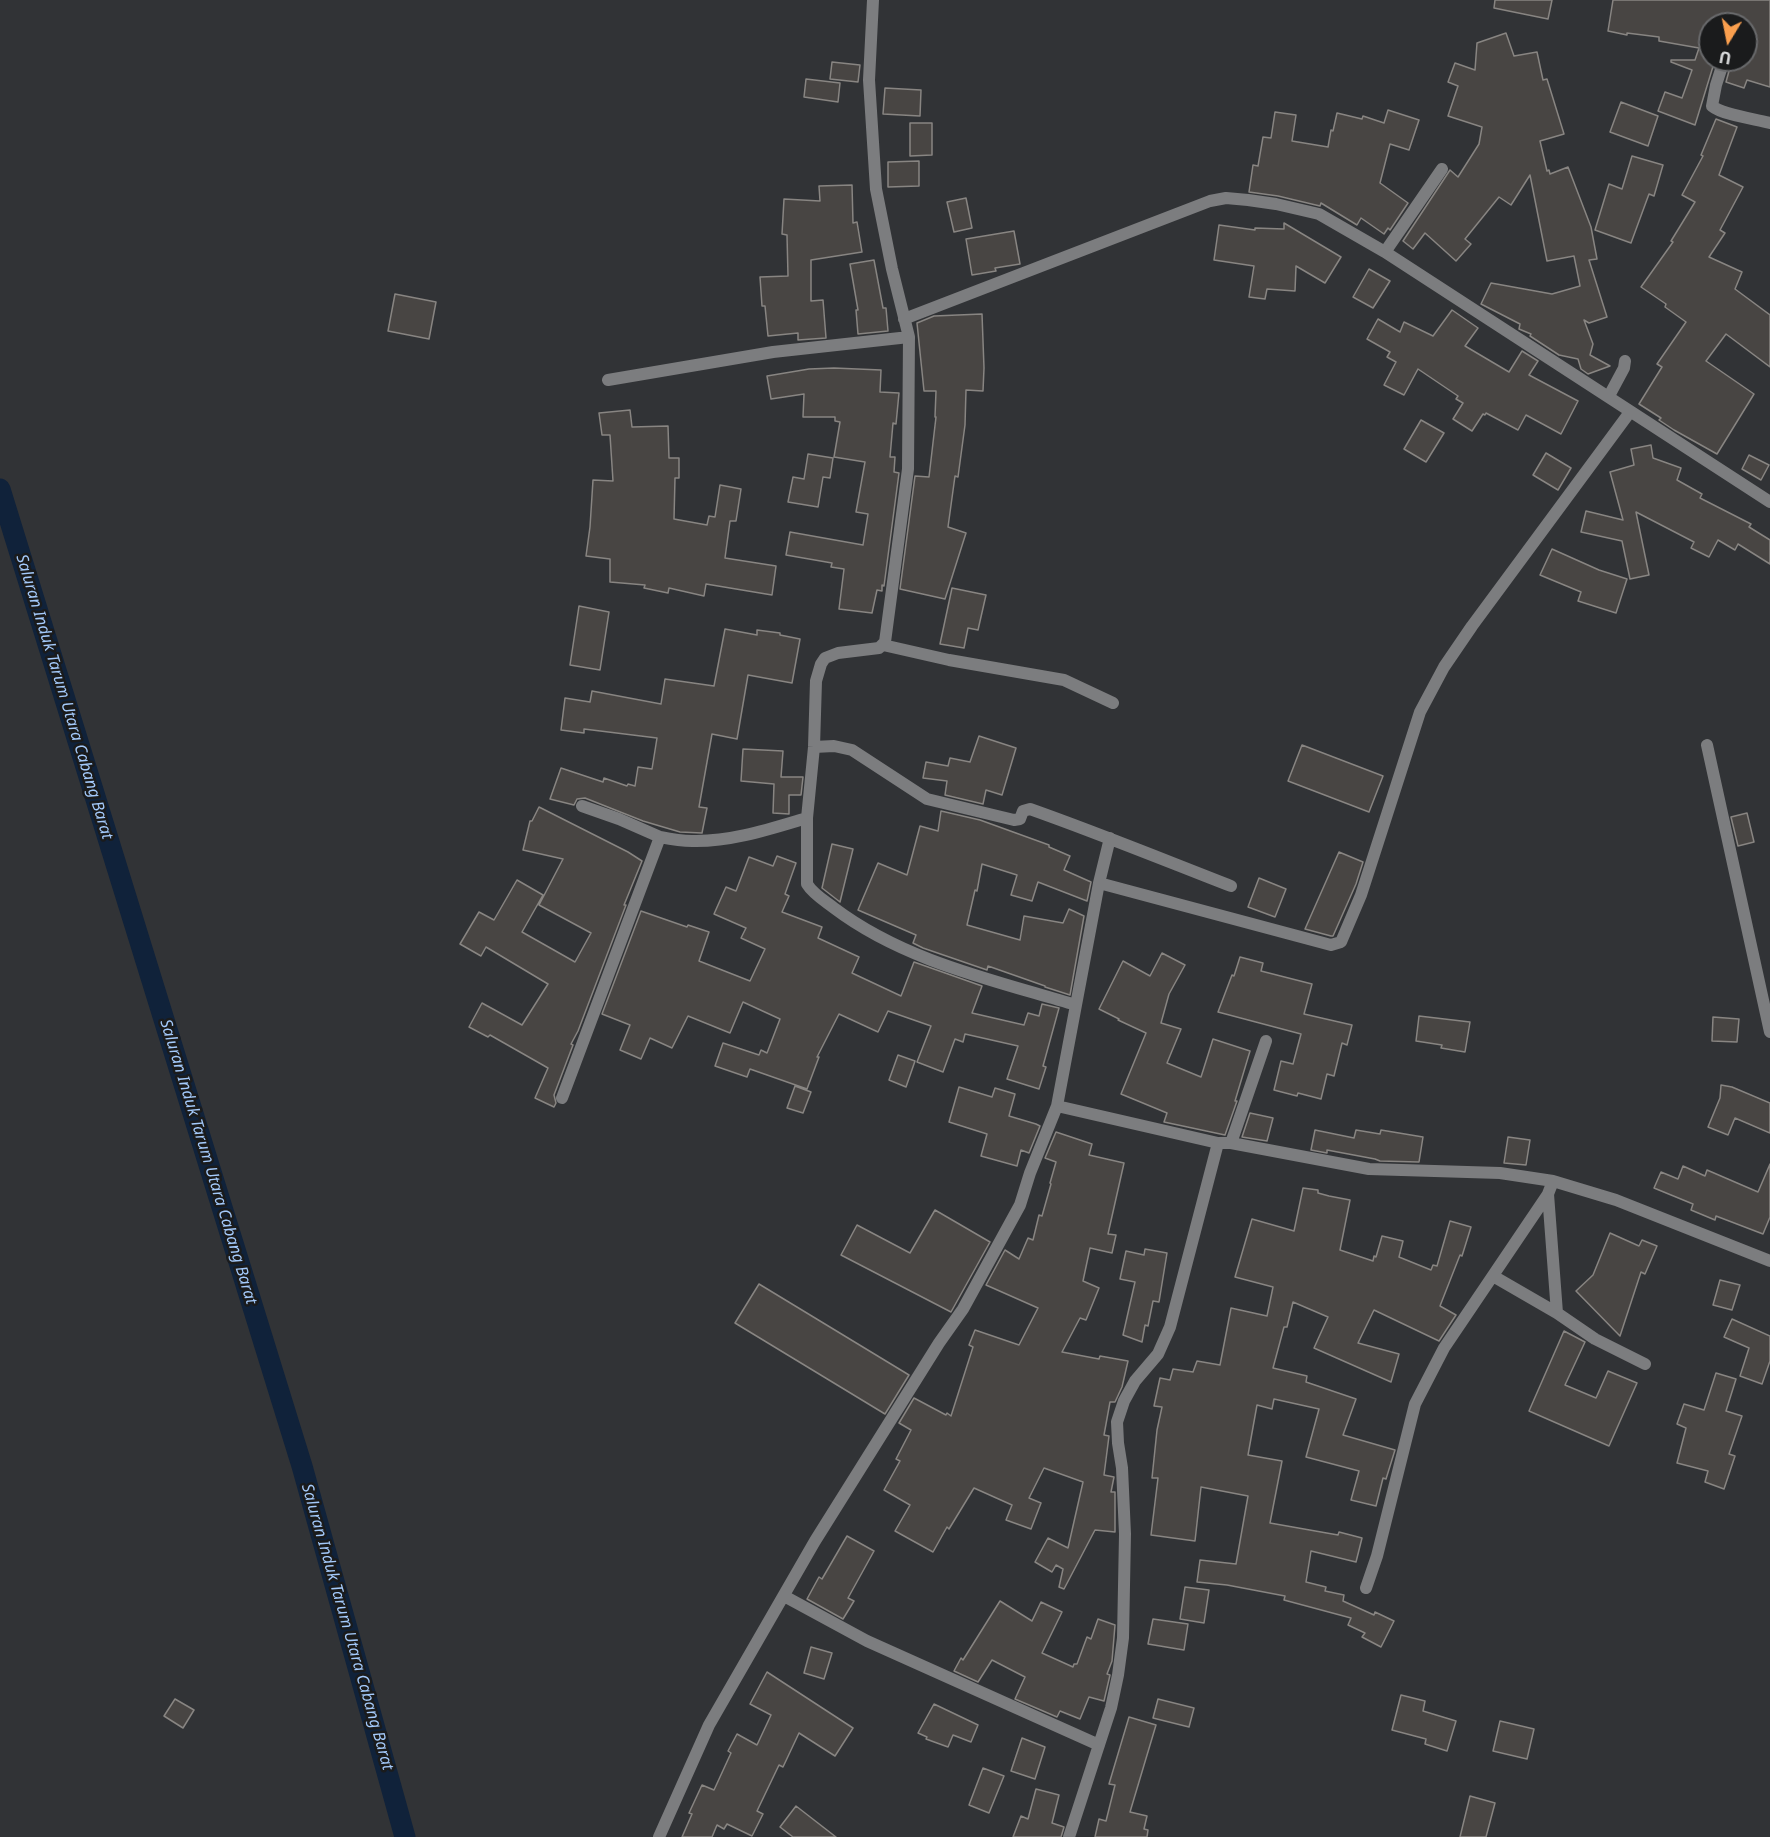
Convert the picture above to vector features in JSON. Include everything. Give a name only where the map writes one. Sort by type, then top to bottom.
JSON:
[{"type":"street","points":[[873,0],[869,80],[876,189],[909,337],[908,469],[887,636],[883,645]]},
{"type":"street","points":[[1720,72],[1712,106],[1715,109],[1770,123]]},
{"type":"street","points":[[1385,252],[1442,169]]},
{"type":"street","points":[[904,319],[1210,201],[1226,198],[1267,202],[1319,214],[1385,252],[1770,502]]},
{"type":"street","points":[[608,380],[773,352],[909,337]]},
{"type":"street","points":[[1609,396],[1624,368],[1625,361]]},
{"type":"street","points":[[1099,883],[1331,945],[1341,942],[1361,895],[1420,712],[1444,667],[1630,412]]},
{"type":"street","points":[[1076,1005],[945,966],[852,922],[813,892],[807,884],[807,818],[814,747],[816,681],[825,658],[838,653],[875,649],[883,645],[949,660],[1064,680],[1113,702]]},
{"type":"street","points":[[1707,745],[1770,1032]]},
{"type":"street","points":[[814,747],[834,746],[852,750],[927,800],[1014,820],[1020,819],[1023,811],[1030,809],[1231,886]]},
{"type":"street","points":[[582,806],[660,837],[691,842],[758,833],[807,818]]},
{"type":"street","points":[[562,1098],[660,837]]},
{"type":"street","points":[[659,1837],[710,1725],[815,1541],[939,1343],[963,1309],[1020,1205],[1030,1173],[1057,1106],[1099,883],[1110,838]]},
{"type":"street","points":[[1231,1143],[1266,1041]]},
{"type":"street","points":[[1057,1106],[1218,1143],[1231,1143],[1369,1169],[1500,1173],[1553,1181],[1616,1200],[1770,1261]]},
{"type":"street","points":[[1069,1837],[1111,1708],[1123,1638],[1125,1534],[1117,1422],[1134,1381],[1158,1354],[1170,1327],[1218,1143]]},
{"type":"street","points":[[1366,1588],[1377,1556],[1415,1404],[1444,1348],[1548,1194],[1553,1181]]},
{"type":"street","points":[[1548,1194],[1557,1313]]},
{"type":"street","points":[[1493,1276],[1595,1338],[1645,1364]]},
{"type":"street","points":[[784,1596],[867,1641],[1099,1745]]},
{"type":"building","points":[[1495,0],[1552,0],[1548,19],[1494,8]]},
{"type":"building","points":[[1613,0],[1770,0],[1770,87],[1747,80],[1744,88],[1726,82],[1729,72],[1758,72],[1758,12],[1698,12],[1698,48],[1659,41],[1659,37],[1608,31]]},
{"type":"building","points":[[1506,33],[1514,56],[1537,52],[1543,80],[1547,79],[1564,134],[1540,141],[1547,171],[1549,170],[1550,174],[1568,167],[1591,227],[1597,259],[1589,260],[1607,317],[1589,323],[1584,320],[1593,344],[1590,355],[1610,366],[1588,374],[1581,369],[1578,359],[1559,355],[1530,336],[1531,334],[1519,329],[1520,324],[1481,304],[1491,283],[1552,294],[1580,286],[1574,256],[1547,261],[1530,175],[1511,205],[1499,197],[1465,239],[1471,244],[1456,261],[1425,233],[1413,249],[1403,241],[1450,170],[1458,177],[1479,144],[1482,127],[1448,116],[1458,86],[1448,82],[1455,63],[1475,70],[1477,43]]},
{"type":"building","points":[[1698,51],[1698,72],[1711,72],[1695,125],[1658,111],[1665,92],[1682,98],[1692,70],[1671,62],[1671,60],[1695,60]]},
{"type":"building","points":[[832,62],[860,65],[858,82],[830,79]]},
{"type":"building","points":[[806,79],[840,83],[838,102],[804,97]]},
{"type":"building","points":[[885,88],[921,90],[920,116],[883,114]]},
{"type":"building","points":[[1621,102],[1658,116],[1648,146],[1610,132]]},
{"type":"building","points":[[1388,110],[1419,120],[1409,150],[1390,144],[1380,183],[1408,203],[1390,230],[1388,228],[1384,234],[1361,218],[1357,225],[1321,203],[1320,206],[1249,192],[1253,165],[1258,166],[1263,137],[1271,138],[1275,112],[1296,115],[1292,141],[1328,147],[1337,113],[1362,119],[1363,116],[1384,123]]},
{"type":"building","points":[[1716,119],[1737,127],[1719,175],[1743,187],[1720,230],[1725,233],[1709,257],[1742,272],[1735,289],[1770,315],[1770,367],[1726,334],[1706,361],[1754,394],[1717,454],[1674,430],[1659,420],[1661,418],[1639,404],[1662,367],[1657,364],[1686,322],[1665,307],[1666,304],[1641,287],[1673,242],[1671,241],[1695,202],[1682,195],[1703,156],[1701,155]]},
{"type":"building","points":[[910,123],[932,123],[932,155],[910,156]]},
{"type":"building","points":[[1632,156],[1663,165],[1654,196],[1649,194],[1631,243],[1595,230],[1609,184],[1622,189]]},
{"type":"building","points":[[919,161],[919,186],[888,187],[888,162]]},
{"type":"building","points":[[852,185],[853,223],[857,222],[862,252],[811,260],[811,301],[823,300],[826,338],[798,340],[798,333],[768,336],[765,306],[762,306],[760,277],[788,276],[787,235],[782,234],[784,199],[820,201],[819,186]]},
{"type":"building","points":[[966,198],[972,228],[954,232],[947,202]]},
{"type":"building","points":[[1284,223],[1341,257],[1325,283],[1296,266],[1295,291],[1267,289],[1265,299],[1249,297],[1254,266],[1214,260],[1219,225],[1255,230],[1255,228],[1284,229]]},
{"type":"building","points":[[1014,231],[1020,264],[972,275],[966,239]]},
{"type":"building","points":[[874,260],[883,308],[886,308],[888,331],[858,334],[856,310],[858,310],[850,264]]},
{"type":"building","points":[[1369,269],[1390,281],[1373,308],[1353,297]]},
{"type":"building","points":[[395,294],[436,302],[429,339],[388,331]]},
{"type":"building","points":[[1452,310],[1478,328],[1465,346],[1509,372],[1522,351],[1538,361],[1529,375],[1578,401],[1561,434],[1526,415],[1518,430],[1486,413],[1472,431],[1453,419],[1463,403],[1456,399],[1458,396],[1418,369],[1404,395],[1384,385],[1396,362],[1387,357],[1390,352],[1367,339],[1378,319],[1400,332],[1404,322],[1433,336]]},
{"type":"building","points":[[982,314],[983,391],[966,390],[965,425],[948,527],[966,533],[945,599],[900,589],[915,476],[929,477],[936,417],[936,391],[924,391],[917,323],[934,316]]},
{"type":"building","points":[[809,369],[881,370],[880,392],[899,393],[890,457],[895,457],[894,472],[899,473],[884,586],[882,585],[882,591],[877,590],[872,613],[839,609],[844,569],[831,567],[832,563],[786,555],[790,532],[863,545],[868,514],[856,512],[865,462],[834,457],[840,422],[835,421],[835,417],[803,417],[804,394],[771,399],[767,376]]},
{"type":"building","points":[[630,410],[632,427],[668,426],[669,458],[679,458],[679,478],[675,478],[674,519],[707,525],[709,516],[715,517],[720,485],[741,489],[736,521],[730,521],[725,558],[776,566],[772,595],[706,584],[704,596],[669,588],[668,593],[644,588],[645,585],[610,582],[610,559],[586,556],[593,480],[613,481],[610,435],[602,435],[599,413]]},
{"type":"building","points":[[1421,420],[1444,433],[1426,462],[1404,449]]},
{"type":"building","points":[[1651,445],[1653,458],[1681,468],[1677,480],[1702,494],[1700,498],[1751,524],[1749,527],[1770,540],[1770,564],[1738,544],[1735,550],[1718,540],[1709,557],[1691,548],[1694,542],[1636,512],[1649,575],[1630,579],[1622,541],[1581,532],[1586,511],[1623,520],[1610,472],[1634,465],[1631,449]]},
{"type":"building","points":[[1546,453],[1571,468],[1558,490],[1533,475]]},
{"type":"building","points":[[808,454],[833,458],[830,478],[823,477],[818,507],[788,502],[793,477],[804,479]]},
{"type":"building","points":[[1749,455],[1769,465],[1761,480],[1742,469]]},
{"type":"building","points":[[1552,549],[1599,570],[1627,579],[1616,613],[1578,601],[1581,592],[1540,575]]},
{"type":"building","points":[[952,588],[986,595],[978,630],[968,628],[964,648],[940,644]]},
{"type":"building","points":[[579,606],[609,612],[600,670],[570,665]]},
{"type":"building","points":[[725,629],[757,635],[757,630],[780,633],[780,635],[800,639],[792,683],[748,675],[737,739],[712,734],[699,807],[707,808],[702,833],[680,832],[643,821],[585,798],[577,799],[574,805],[550,799],[561,768],[603,782],[604,778],[627,786],[628,784],[635,786],[638,767],[652,769],[657,738],[584,729],[584,733],[561,730],[565,698],[590,702],[592,691],[661,704],[665,679],[714,686]]},
{"type":"building","points":[[979,736],[1016,748],[1002,795],[986,790],[983,804],[945,795],[947,781],[923,778],[926,762],[948,766],[950,758],[970,762]]},
{"type":"building","points":[[1302,745],[1383,776],[1369,812],[1288,781]]},
{"type":"building","points":[[743,749],[783,751],[781,777],[803,777],[801,795],[789,795],[789,814],[773,813],[774,784],[741,781]]},
{"type":"building","points":[[539,807],[642,861],[578,1031],[571,1044],[573,1045],[554,1095],[556,1103],[554,1107],[535,1098],[548,1068],[490,1035],[488,1037],[469,1027],[482,1003],[522,1025],[548,984],[486,947],[481,956],[460,944],[479,912],[494,920],[517,880],[543,895],[522,932],[575,962],[591,933],[539,905],[563,859],[523,850],[530,821]]},
{"type":"building","points":[[941,811],[980,820],[1049,845],[1070,856],[1064,870],[1091,882],[1087,901],[1038,882],[1032,901],[1011,895],[1017,875],[982,864],[967,925],[1020,940],[1024,916],[1063,923],[1069,909],[1084,916],[1070,995],[988,966],[987,970],[923,948],[913,943],[916,935],[858,910],[878,863],[907,875],[920,826],[938,831]]},
{"type":"building","points":[[1747,813],[1754,842],[1738,846],[1731,817]]},
{"type":"building","points":[[832,844],[853,849],[840,902],[822,888]]},
{"type":"building","points":[[1339,852],[1363,862],[1356,884],[1333,936],[1331,936],[1305,929]]},
{"type":"building","points":[[777,856],[796,863],[785,894],[789,896],[782,912],[822,927],[818,938],[859,957],[852,973],[901,996],[914,962],[982,986],[972,1013],[1024,1025],[1028,1013],[1039,1016],[1042,1004],[1059,1008],[1039,1089],[1007,1079],[1018,1046],[965,1034],[963,1042],[955,1039],[943,1072],[917,1062],[931,1026],[888,1011],[878,1032],[839,1014],[817,1057],[819,1057],[807,1089],[750,1069],[747,1077],[715,1066],[723,1043],[759,1055],[761,1050],[767,1053],[780,1019],[743,1002],[730,1033],[688,1016],[672,1048],[650,1038],[641,1059],[620,1050],[630,1025],[602,1014],[641,911],[709,932],[699,961],[750,981],[765,949],[741,938],[746,928],[714,914],[726,887],[736,891],[749,857],[773,866]]},
{"type":"building","points":[[1259,878],[1286,889],[1275,917],[1248,907]]},
{"type":"building","points":[[1162,953],[1185,965],[1169,994],[1161,1023],[1181,1029],[1167,1063],[1201,1077],[1213,1039],[1250,1051],[1235,1101],[1237,1101],[1225,1135],[1164,1122],[1167,1113],[1121,1094],[1146,1033],[1099,1009],[1123,961],[1150,976]]},
{"type":"building","points":[[1240,957],[1263,963],[1261,971],[1312,984],[1304,1014],[1352,1025],[1347,1045],[1342,1043],[1334,1076],[1327,1074],[1321,1099],[1274,1090],[1281,1061],[1293,1064],[1301,1034],[1218,1012]]},
{"type":"building","points":[[1419,1016],[1470,1022],[1465,1052],[1416,1041]]},
{"type":"building","points":[[1713,1017],[1739,1019],[1737,1042],[1712,1041]]},
{"type":"building","points":[[898,1055],[915,1061],[906,1087],[889,1080]]},
{"type":"building","points":[[1721,1085],[1732,1087],[1770,1103],[1770,1133],[1735,1118],[1728,1135],[1708,1127],[1720,1098]]},
{"type":"building","points":[[795,1086],[811,1092],[803,1113],[787,1108]]},
{"type":"building","points":[[959,1087],[992,1097],[995,1088],[1015,1094],[1009,1116],[1040,1126],[1029,1153],[1021,1150],[1017,1166],[981,1156],[987,1134],[949,1122]]},
{"type":"building","points":[[1250,1113],[1273,1118],[1267,1141],[1242,1137]]},
{"type":"building","points":[[1315,1130],[1354,1138],[1356,1130],[1380,1134],[1381,1130],[1423,1137],[1419,1162],[1380,1161],[1327,1150],[1327,1153],[1311,1150]]},
{"type":"building","points":[[1056,1132],[1092,1144],[1089,1155],[1124,1163],[1108,1234],[1116,1235],[1112,1253],[1090,1248],[1083,1281],[1099,1288],[1086,1320],[1080,1318],[1062,1352],[1099,1359],[1100,1356],[1128,1361],[1122,1387],[1115,1402],[1110,1402],[1104,1435],[1109,1436],[1104,1475],[1114,1477],[1111,1492],[1115,1492],[1115,1532],[1095,1530],[1064,1589],[1059,1587],[1063,1569],[1056,1565],[1052,1572],[1035,1562],[1048,1538],[1068,1548],[1083,1482],[1044,1468],[1029,1498],[1041,1503],[1031,1529],[1006,1520],[1012,1505],[974,1488],[933,1552],[895,1531],[910,1505],[884,1490],[900,1461],[896,1459],[911,1430],[899,1423],[914,1398],[951,1416],[973,1347],[969,1345],[975,1330],[1019,1345],[1038,1308],[986,1285],[1005,1250],[1019,1259],[1028,1238],[1033,1240],[1039,1215],[1042,1216],[1056,1162],[1045,1158]]},
{"type":"building","points":[[1508,1137],[1530,1140],[1526,1165],[1504,1163]]},
{"type":"building","points":[[1770,1164],[1770,1217],[1763,1234],[1716,1216],[1715,1220],[1691,1210],[1693,1204],[1654,1188],[1661,1172],[1678,1179],[1683,1166],[1705,1176],[1707,1170],[1758,1192]]},
{"type":"building","points":[[1303,1188],[1350,1200],[1340,1250],[1373,1261],[1382,1236],[1403,1241],[1399,1257],[1431,1270],[1433,1265],[1437,1266],[1450,1221],[1471,1227],[1462,1256],[1460,1255],[1440,1306],[1456,1315],[1439,1341],[1374,1310],[1358,1343],[1399,1354],[1391,1382],[1314,1348],[1328,1317],[1293,1302],[1287,1327],[1284,1327],[1273,1368],[1307,1376],[1306,1382],[1356,1399],[1343,1435],[1395,1450],[1386,1479],[1383,1478],[1376,1506],[1351,1500],[1359,1471],[1306,1457],[1319,1409],[1274,1399],[1272,1409],[1257,1405],[1248,1455],[1282,1461],[1270,1523],[1338,1535],[1339,1532],[1362,1538],[1356,1562],[1311,1551],[1306,1582],[1326,1587],[1325,1591],[1344,1595],[1343,1601],[1394,1621],[1381,1647],[1362,1637],[1365,1633],[1348,1625],[1351,1618],[1284,1600],[1285,1596],[1197,1582],[1200,1560],[1236,1564],[1248,1496],[1201,1487],[1195,1541],[1151,1535],[1158,1478],[1152,1478],[1162,1407],[1154,1406],[1160,1378],[1170,1380],[1173,1369],[1193,1372],[1197,1361],[1220,1365],[1231,1308],[1267,1316],[1273,1287],[1235,1277],[1252,1219],[1294,1231]]},
{"type":"building","points":[[935,1210],[990,1242],[951,1312],[841,1255],[857,1225],[910,1253]]},
{"type":"building","points":[[1610,1233],[1639,1246],[1642,1240],[1657,1246],[1645,1274],[1641,1272],[1620,1336],[1576,1291],[1593,1275]]},
{"type":"building","points":[[1145,1249],[1167,1253],[1159,1302],[1153,1301],[1142,1342],[1123,1335],[1135,1282],[1120,1279],[1126,1251],[1144,1255]]},
{"type":"building","points":[[1720,1280],[1740,1285],[1732,1310],[1713,1305]]},
{"type":"building","points":[[759,1284],[909,1375],[885,1414],[735,1323]]},
{"type":"building","points":[[1732,1319],[1770,1336],[1770,1361],[1762,1384],[1740,1376],[1749,1348],[1724,1337]]},
{"type":"building","points":[[1564,1331],[1585,1342],[1565,1385],[1596,1398],[1608,1371],[1637,1383],[1609,1446],[1529,1411]]},
{"type":"building","points":[[1716,1373],[1736,1379],[1726,1411],[1742,1416],[1729,1454],[1735,1456],[1724,1489],[1705,1482],[1708,1471],[1677,1463],[1686,1428],[1677,1424],[1684,1404],[1704,1410]]},
{"type":"building","points":[[847,1536],[874,1551],[848,1598],[854,1601],[843,1619],[807,1599],[819,1577],[822,1579]]},
{"type":"building","points":[[1185,1587],[1209,1590],[1204,1623],[1180,1619]]},
{"type":"building","points":[[1000,1601],[1032,1621],[1041,1602],[1062,1612],[1042,1653],[1073,1667],[1077,1664],[1087,1637],[1091,1639],[1098,1619],[1115,1625],[1112,1661],[1107,1674],[1110,1675],[1104,1701],[1089,1697],[1080,1719],[1060,1711],[1057,1717],[1015,1699],[1025,1677],[992,1660],[978,1682],[954,1671]]},
{"type":"building","points":[[1153,1619],[1188,1624],[1184,1650],[1148,1644]]},
{"type":"building","points":[[811,1647],[832,1653],[824,1679],[804,1673]]},
{"type":"building","points":[[767,1672],[853,1728],[835,1756],[799,1733],[783,1767],[779,1765],[757,1811],[763,1814],[752,1836],[727,1824],[724,1829],[717,1825],[712,1837],[682,1837],[692,1814],[689,1813],[702,1785],[714,1790],[731,1753],[728,1751],[737,1734],[757,1745],[771,1715],[750,1704]]},
{"type":"building","points":[[1401,1695],[1425,1701],[1423,1711],[1456,1721],[1447,1751],[1425,1744],[1426,1739],[1392,1730]]},
{"type":"building","points":[[175,1699],[194,1710],[183,1728],[164,1716]]},
{"type":"building","points":[[1158,1699],[1194,1708],[1189,1727],[1153,1718]]},
{"type":"building","points":[[934,1704],[978,1725],[971,1742],[953,1735],[948,1747],[926,1739],[927,1737],[918,1733]]},
{"type":"building","points":[[1129,1717],[1156,1725],[1130,1812],[1147,1816],[1144,1829],[1148,1830],[1147,1837],[1095,1837],[1099,1819],[1106,1821],[1115,1785],[1109,1784]]},
{"type":"building","points":[[1500,1721],[1534,1729],[1527,1759],[1493,1751]]},
{"type":"building","points":[[1022,1738],[1045,1747],[1035,1779],[1011,1771]]},
{"type":"building","points":[[983,1768],[1004,1776],[989,1813],[969,1805]]},
{"type":"building","points":[[1036,1789],[1059,1795],[1052,1823],[1064,1827],[1061,1837],[1013,1837],[1021,1816],[1028,1819]]},
{"type":"building","points":[[1470,1796],[1495,1803],[1486,1837],[1460,1837]]},
{"type":"building","points":[[796,1806],[836,1837],[793,1837],[780,1827]]},
{"type":"waterway","name":"Saluran Induk Tarum Utara Cabang Barat","points":[[0,489],[302,1466],[405,1837]]}]
